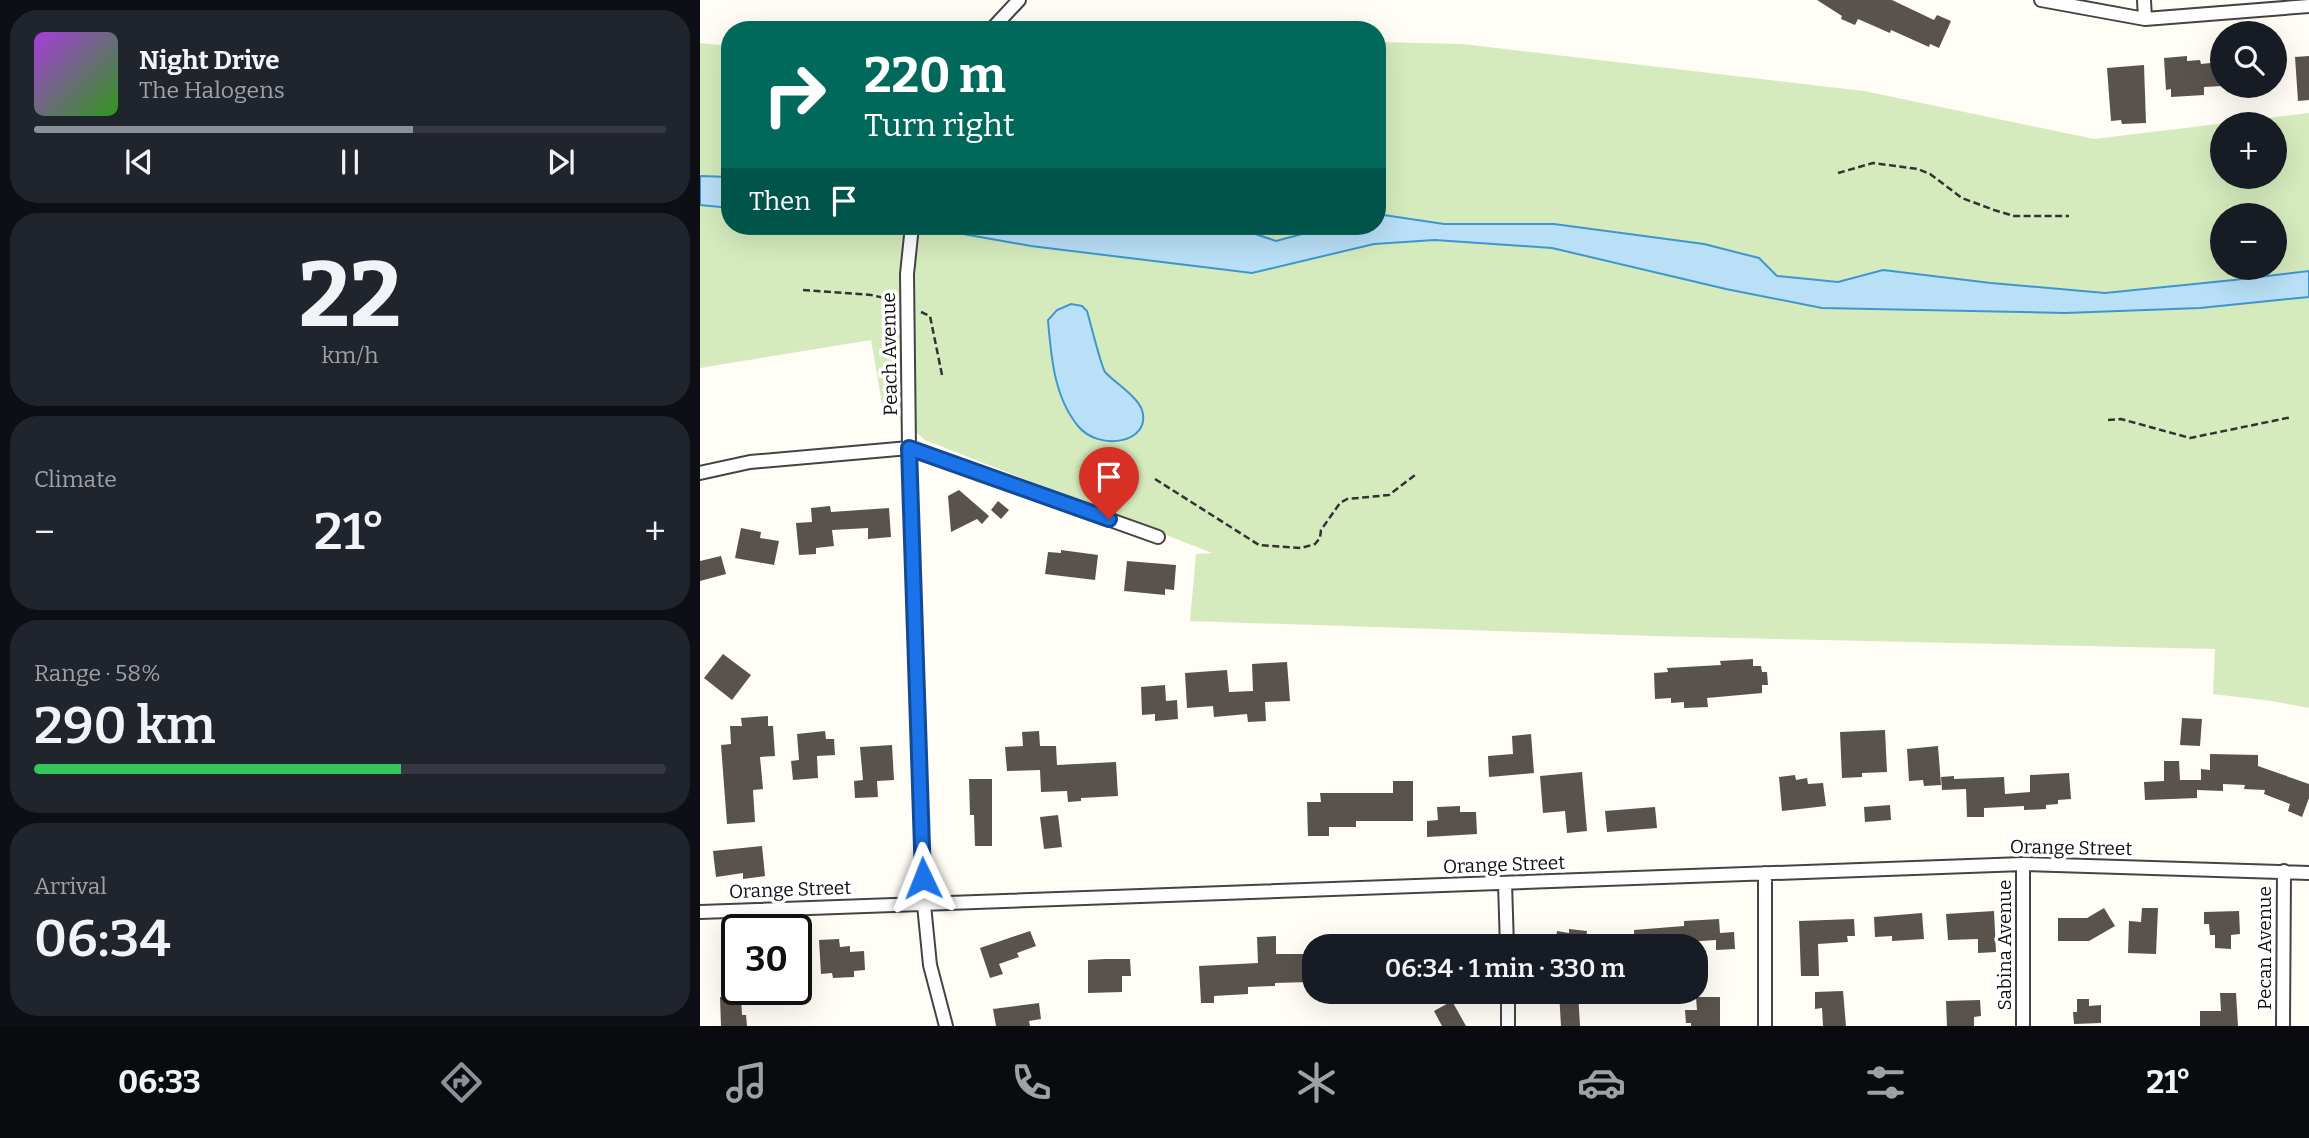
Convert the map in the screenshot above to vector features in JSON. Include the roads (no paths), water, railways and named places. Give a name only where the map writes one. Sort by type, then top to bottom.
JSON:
[{"type":"street","points":[[999,21],[1019,0]]},
{"type":"street","points":[[2041,0],[2145,19],[2309,6]]},
{"type":"street","points":[[2144,0],[2145,19]]},
{"type":"street","name":"Peach Avenue","points":[[911,235],[907,274],[909,448],[924,905],[930,965],[946,1026]]},
{"type":"street","points":[[700,473],[750,462],[909,448],[1158,537]]},
{"type":"street","name":"Orange Street","points":[[700,912],[2023,864],[2309,873]]},
{"type":"street","name":"Sabina Avenue","points":[[2023,864],[2024,1026]]},
{"type":"street","name":"Pecan Avenue","points":[[2283,1026],[2284,871]]},
{"type":"street","points":[[1765,873],[1765,1026]]},
{"type":"street","points":[[1505,883],[1507,934]]},
{"type":"street","points":[[1508,1004],[1508,1026]]},
{"type":"water","points":[[700,176],[721,177],[721,207],[700,205]]},
{"type":"water","points":[[1386,215],[1444,224],[1554,224],[1704,244],[1759,258],[1777,276],[1838,282],[1883,270],[2105,293],[2234,280],[2287,280],[2287,274],[2309,271],[2309,297],[2200,308],[2065,313],[1822,308],[1726,289],[1552,248],[1435,240],[1374,244],[1252,273],[1031,246],[969,235],[1258,235],[1276,241],[1298,235],[1386,235]]},
{"type":"water","points":[[1071,304],[1082,306],[1087,311],[1105,372],[1140,405],[1143,421],[1132,436],[1122,440],[1098,439],[1087,434],[1070,415],[1052,362],[1048,320],[1057,310]]}]
